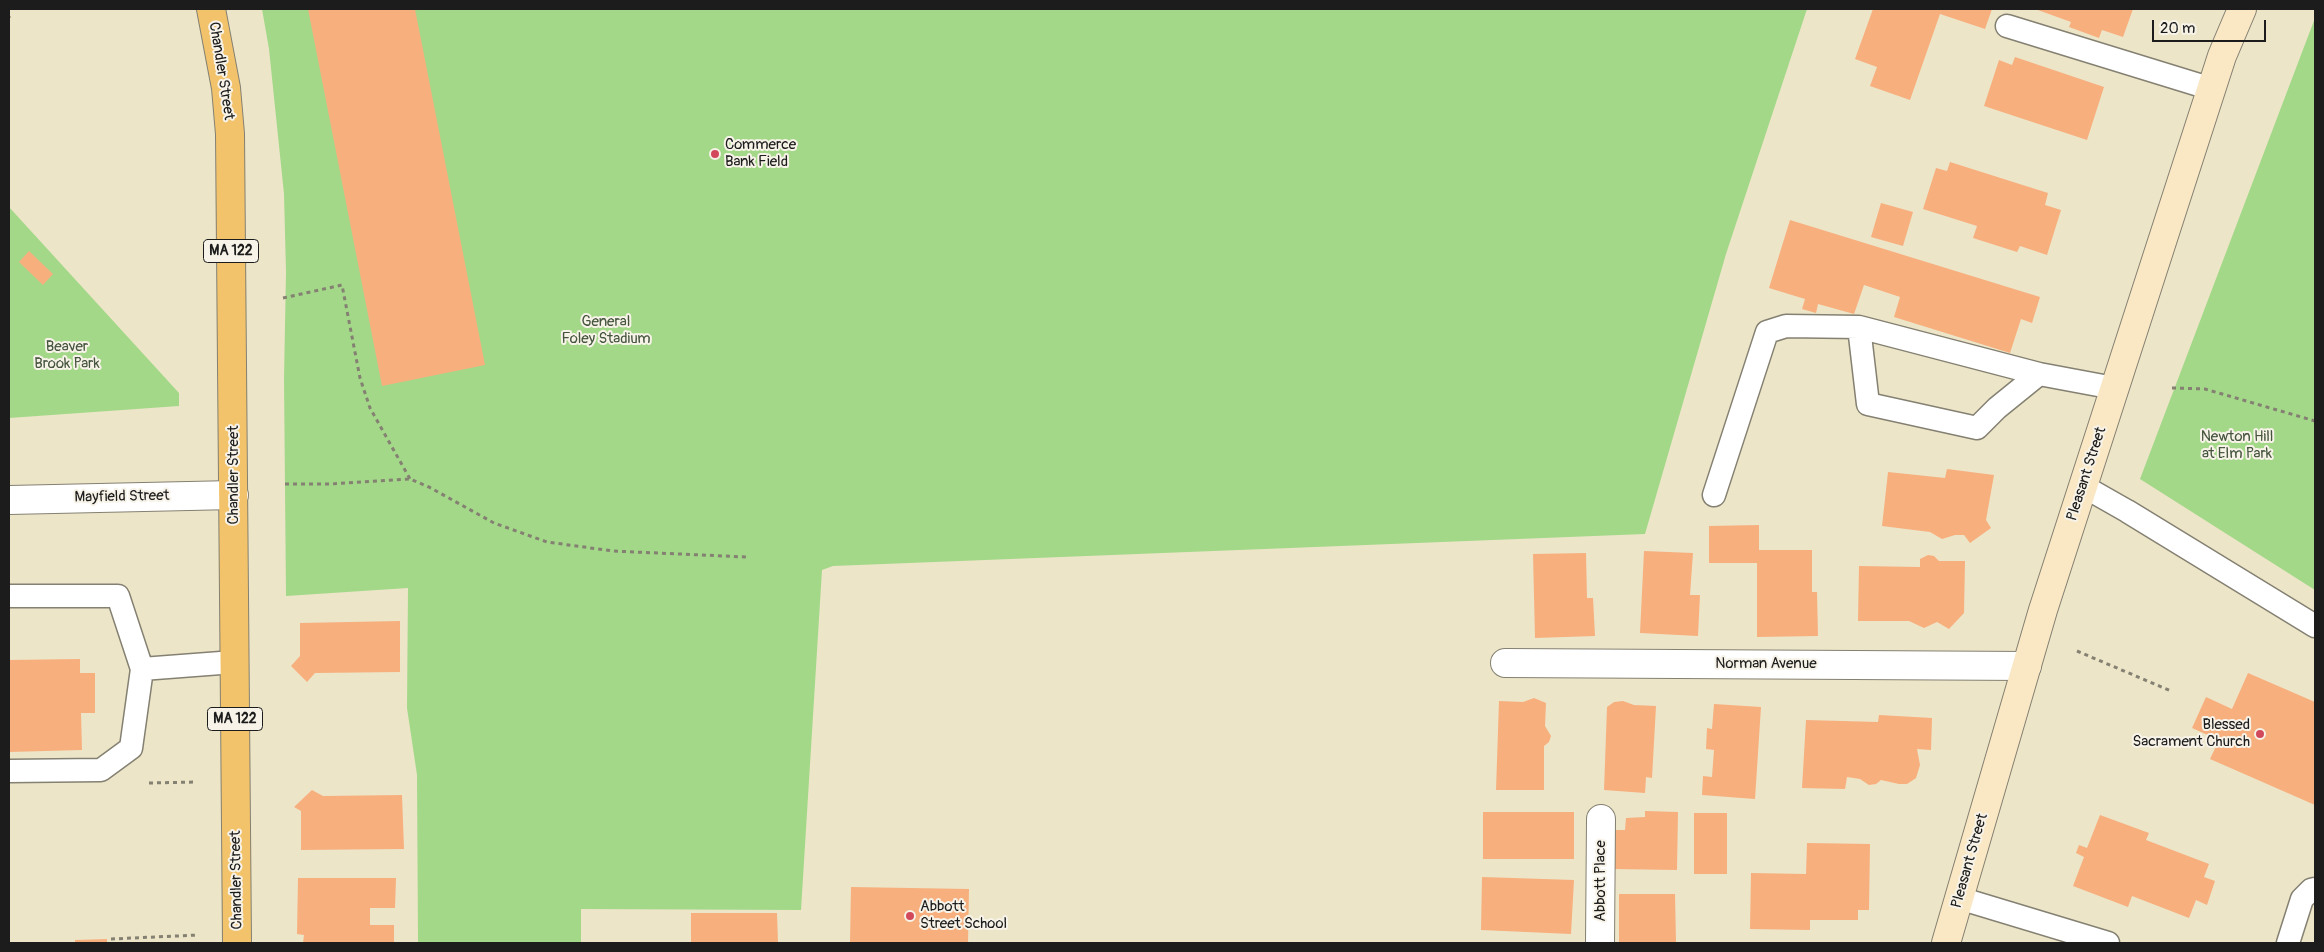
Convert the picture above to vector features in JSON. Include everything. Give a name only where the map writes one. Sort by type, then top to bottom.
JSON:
[{"type":"main road","name":"Chandler Street","points":[[211,9],[226,88],[230,134],[237,943]]},
{"type":"main road","name":"Pleasant Street","points":[[1946,943],[2027,666],[2114,388],[2222,56],[2242,9]]},
{"type":"street","name":"Mayfield Street","points":[[9,500],[234,495]]},
{"type":"street","name":"Norman Avenue","points":[[1505,663],[2027,666]]},
{"type":"street","name":"Abbott Place","points":[[1600,943],[1601,819]]},
{"type":"lane","points":[[2007,26],[2212,89]]},
{"type":"lane","points":[[1714,495],[1767,332],[1786,326],[1859,327],[2039,374],[2114,388]]},
{"type":"lane","points":[[1859,327],[1868,404],[1977,428],[1997,408],[2039,374]]},
{"type":"lane","points":[[2083,486],[2127,510],[2315,626]]},
{"type":"lane","points":[[9,596],[118,596],[142,669],[131,748],[100,770],[9,771]]},
{"type":"lane","points":[[142,669],[234,662]]},
{"type":"lane","points":[[2288,943],[2302,899],[2313,889]]},
{"type":"lane","points":[[1959,898],[2108,943]]},
{"type":"path","points":[[283,298],[342,285],[360,378],[370,408],[410,479]]},
{"type":"path","points":[[2172,388],[2205,389],[2315,421]]},
{"type":"path","points":[[285,484],[331,484],[410,479],[429,487],[494,523],[547,542],[613,551],[746,557]]},
{"type":"path","points":[[2077,651],[2171,691]]},
{"type":"path","points":[[149,783],[196,782]]},
{"type":"path","points":[[112,939],[198,935]]},
{"type":"green space","name":"General Foley Stadium","points":[[262,9],[1807,9],[1726,254],[1645,534],[833,566],[822,570],[801,910],[581,909],[581,943],[418,943],[417,775],[407,708],[408,588],[286,596],[284,379],[286,272],[284,194],[269,49]]},
{"type":"green space","name":"Newton Hill at Elm Park","points":[[2315,18],[2315,590],[2140,479]]},
{"type":"green space","name":"Beaver Brook Park","points":[[9,207],[179,393],[179,406],[9,418]]},
{"type":"building","points":[[308,9],[415,9],[485,365],[382,386]]},
{"type":"building","points":[[1873,9],[1992,9],[1985,29],[1940,14],[1910,100],[1870,86],[1877,67],[1855,59]]},
{"type":"building","points":[[2035,9],[2133,9],[2123,37],[2102,30],[2099,38],[2069,27],[2071,22]]},
{"type":"building","points":[[2015,57],[2104,87],[2087,140],[1984,106],[1999,60],[2012,65]]},
{"type":"building","points":[[1950,162],[2048,193],[2045,205],[2061,210],[2047,255],[2020,246],[2017,252],[1973,238],[1977,226],[1923,209],[1936,168],[1947,171]]},
{"type":"building","points":[[1881,203],[1913,212],[1903,246],[1871,237]]},
{"type":"building","points":[[1790,220],[2040,297],[2032,323],[2021,319],[2010,353],[1894,317],[1900,297],[1864,285],[1854,314],[1818,304],[1816,313],[1802,309],[1805,299],[1769,288]]},
{"type":"building","points":[[29,251],[53,274],[43,285],[19,262]]},
{"type":"building","points":[[1947,469],[1994,475],[1986,520],[1991,528],[1970,543],[1964,535],[1955,535],[1942,539],[1930,532],[1882,526],[1888,472],[1945,478]]},
{"type":"building","points":[[1759,525],[1759,550],[1812,550],[1812,592],[1817,592],[1818,636],[1757,637],[1757,563],[1709,563],[1709,526]]},
{"type":"building","points":[[1644,551],[1693,553],[1690,595],[1700,595],[1698,636],[1640,633]]},
{"type":"building","points":[[1586,553],[1587,598],[1593,598],[1595,636],[1535,638],[1533,554]]},
{"type":"building","points":[[1928,555],[1934,556],[1939,561],[1965,561],[1964,613],[1949,629],[1937,622],[1924,628],[1909,621],[1858,621],[1859,566],[1920,567],[1920,559]]},
{"type":"building","points":[[400,621],[400,672],[315,673],[307,682],[291,666],[300,656],[300,623]]},
{"type":"building","points":[[80,659],[80,673],[95,673],[95,713],[81,713],[82,750],[9,752],[9,660]]},
{"type":"building","name":"Blessed Sacrament Church","points":[[2248,673],[2315,702],[2315,805],[2210,759],[2219,740],[2192,728],[2206,697],[2232,709]]},
{"type":"building","points":[[1534,698],[1546,703],[1545,726],[1551,736],[1549,742],[1544,746],[1544,790],[1496,790],[1499,701],[1523,702]]},
{"type":"building","points":[[1623,701],[1634,705],[1656,706],[1652,778],[1646,777],[1645,793],[1604,790],[1607,707],[1614,702]]},
{"type":"building","points":[[1714,704],[1761,707],[1755,799],[1702,795],[1703,776],[1712,777],[1714,750],[1706,749],[1707,728],[1712,729]]},
{"type":"building","points":[[1879,715],[1932,718],[1931,750],[1917,749],[1920,765],[1916,778],[1907,784],[1881,780],[1876,784],[1869,785],[1860,779],[1847,777],[1845,789],[1802,788],[1806,720],[1878,722]]},
{"type":"building","points":[[312,790],[323,796],[402,795],[404,849],[301,850],[301,811],[294,807]]},
{"type":"building","points":[[1645,811],[1678,812],[1677,870],[1612,869],[1613,830],[1625,830],[1626,818],[1645,817]]},
{"type":"building","points":[[1483,812],[1574,812],[1574,859],[1483,859]]},
{"type":"building","points":[[1694,813],[1727,813],[1727,874],[1694,874]]},
{"type":"building","points":[[2100,815],[2149,833],[2146,840],[2209,864],[2204,877],[2215,881],[2207,905],[2196,900],[2189,918],[2132,896],[2128,907],[2073,886],[2084,857],[2076,853],[2079,845],[2087,848]]},
{"type":"building","points":[[1807,843],[1870,844],[1869,910],[1858,910],[1858,920],[1810,920],[1810,930],[1750,929],[1751,873],[1806,874]]},
{"type":"building","points":[[1482,877],[1574,880],[1571,934],[1481,930]]},
{"type":"building","points":[[298,878],[396,878],[395,908],[370,908],[370,925],[394,925],[394,943],[303,943],[304,935],[297,934]]},
{"type":"building","name":"Abbott Street School","points":[[851,887],[969,889],[968,943],[850,943]]},
{"type":"building","points":[[1619,894],[1675,894],[1676,943],[1619,943]]},
{"type":"building","points":[[691,913],[777,913],[778,943],[691,943]]},
{"type":"building","points":[[107,939],[107,943],[75,943],[75,940]]},
{"type":"place","name":"Commerce Bank Field","points":[[715,154]]},
{"type":"place","name":"Blessed Sacrament Church","points":[[2260,734]]},
{"type":"place","name":"Abbott Street School","points":[[910,916]]}]
